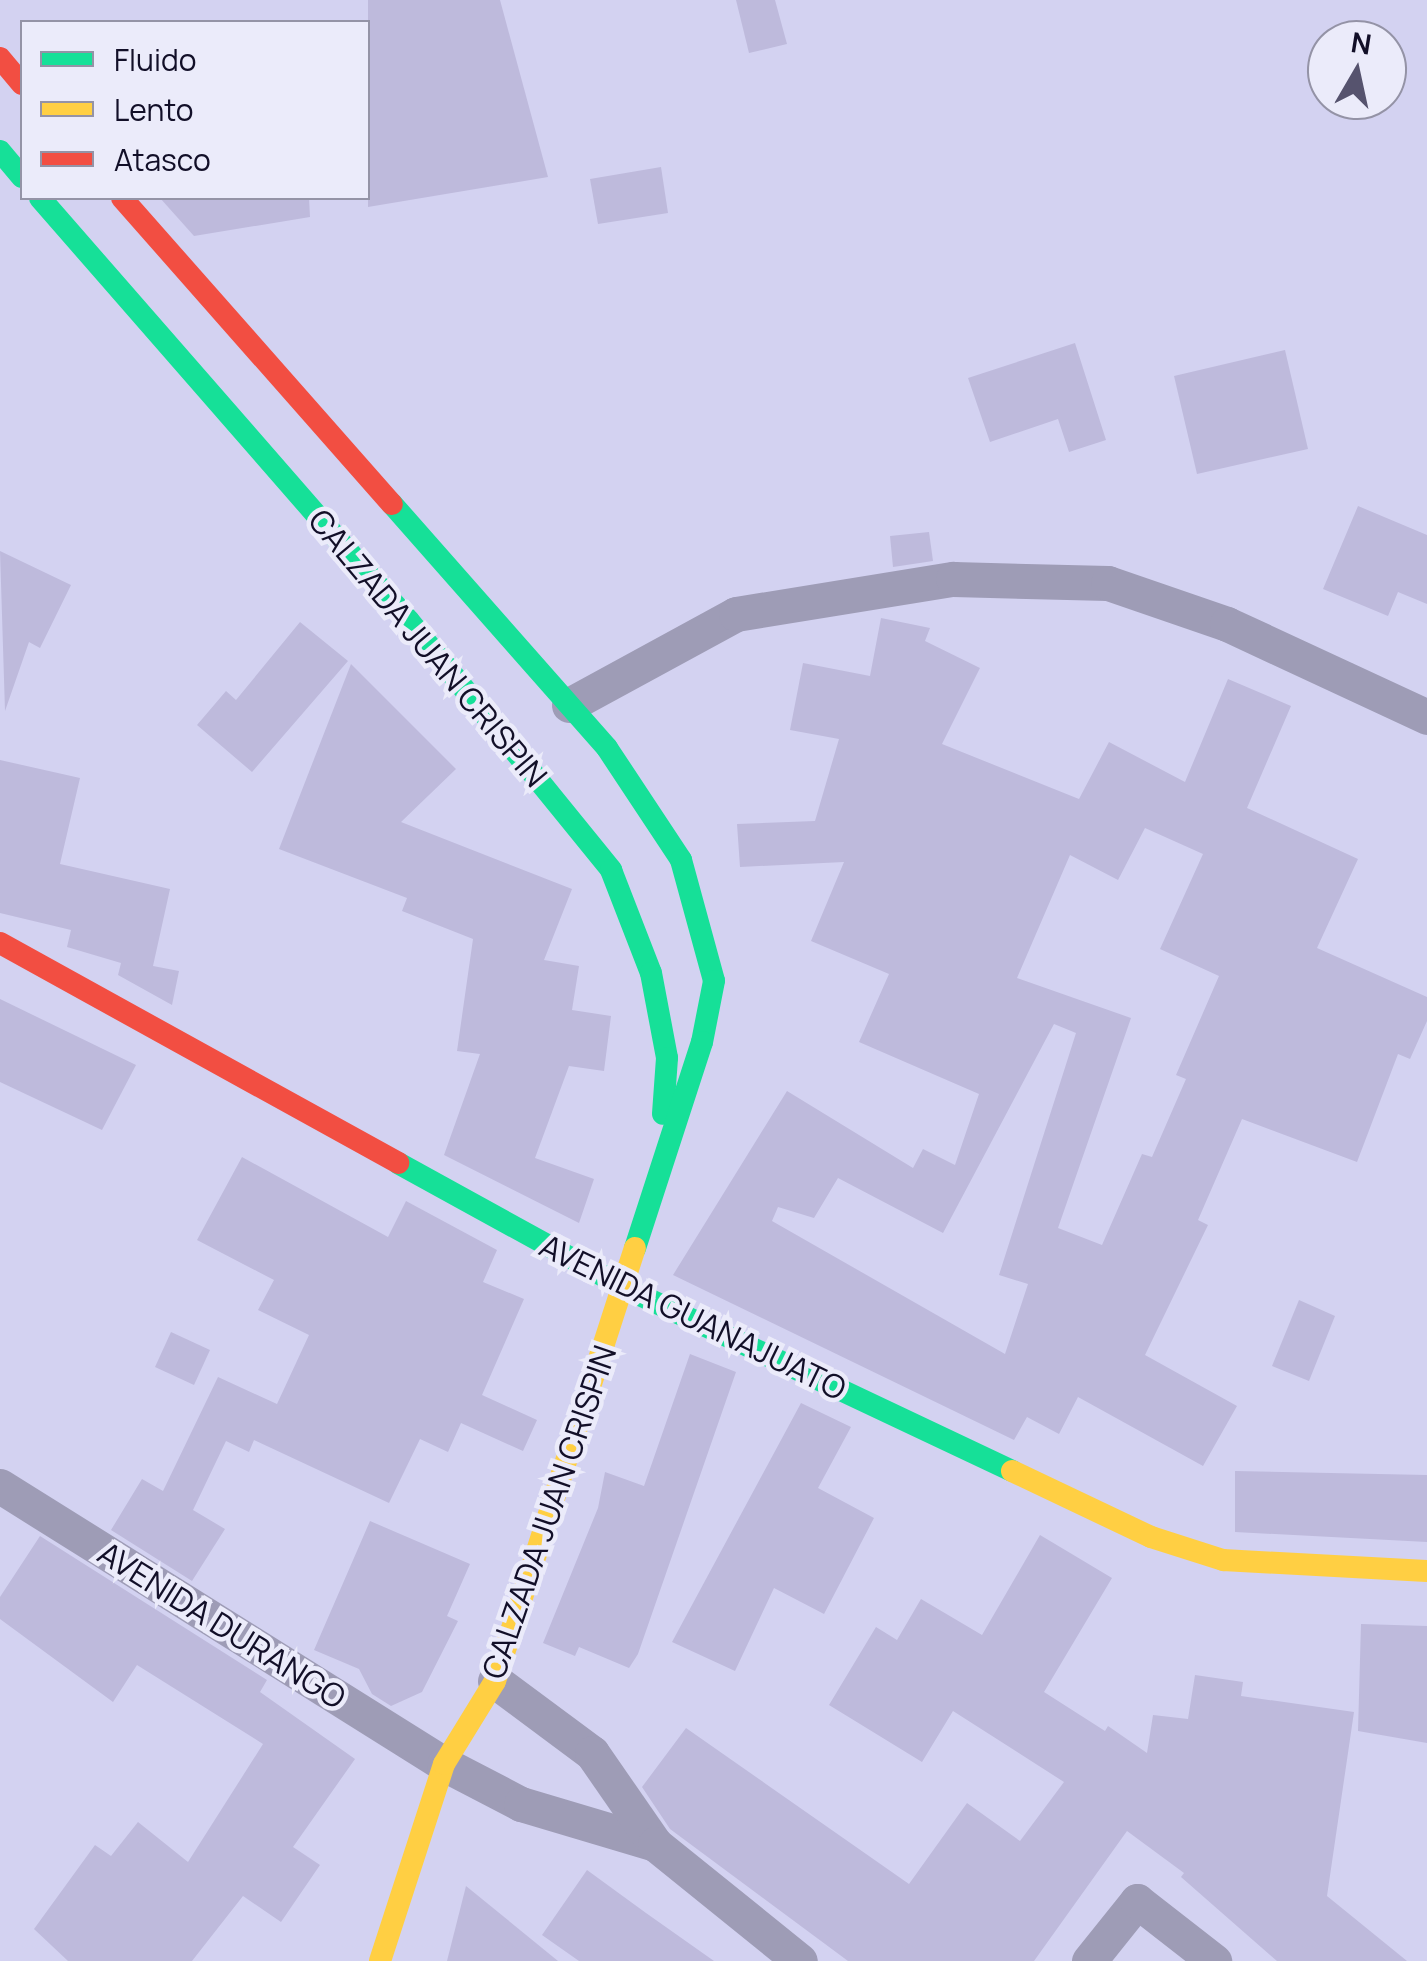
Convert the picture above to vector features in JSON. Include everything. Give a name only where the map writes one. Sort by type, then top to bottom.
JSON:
[{"type":"main road","points":[[0,58],[20,82]]},
{"type":"main road","points":[[0,151],[20,175]]},
{"type":"main road","name":"CALZADA JUAN CRISPIN","points":[[42,200],[409,620],[611,870],[651,972],[667,1058],[659,1167]]},
{"type":"main road","name":"CALZADA JUAN CRISPIN","points":[[124,200],[608,748],[681,860],[714,981],[702,1042],[495,1681],[444,1764],[380,1961]]},
{"type":"main road","name":"AVENIDA GUANAJUATO","points":[[0,943],[625,1288],[1151,1537],[1222,1560],[1427,1571]]},
{"type":"street","points":[[569,705],[736,614],[953,579],[1108,583],[1226,624],[1427,718]]},
{"type":"street","name":"AVENIDA DURANGO","points":[[0,1486],[444,1764],[521,1804],[655,1844]]},
{"type":"street","points":[[495,1681],[592,1753],[655,1844],[759,1949],[800,1961]]},
{"type":"street","points":[[1089,1961],[1137,1901],[1214,1961]]},
{"type":"building","points":[[368,0],[500,0],[548,177],[368,207]]},
{"type":"building","points":[[736,0],[775,0],[787,44],[749,53]]},
{"type":"building","points":[[661,167],[668,213],[598,224],[590,179]]},
{"type":"building","points":[[162,200],[309,200],[310,217],[194,236]]},
{"type":"building","points":[[1075,343],[1106,440],[1069,452],[1058,419],[990,442],[968,378]]},
{"type":"building","points":[[1285,350],[1308,449],[1197,474],[1174,376]]},
{"type":"building","points":[[1358,506],[1427,535],[1427,604],[1398,592],[1388,616],[1323,589]]},
{"type":"building","points":[[929,532],[933,561],[893,567],[890,536]]},
{"type":"building","points":[[0,551],[71,585],[40,648],[29,642],[5,711]]},
{"type":"building","points":[[881,618],[930,628],[925,641],[980,668],[942,744],[1079,799],[1109,742],[1185,782],[1228,679],[1291,706],[1247,808],[1358,859],[1317,948],[1427,997],[1427,1021],[1410,1059],[1398,1054],[1357,1162],[1242,1119],[1198,1220],[1208,1225],[1145,1355],[1237,1406],[1203,1466],[1078,1397],[1059,1434],[1027,1417],[1014,1440],[673,1275],[787,1091],[913,1168],[923,1149],[955,1165],[979,1094],[859,1042],[889,974],[811,941],[844,862],[740,867],[737,824],[815,821],[839,739],[790,730],[803,663],[870,676]],"holes":[[[1145,828],[1203,854],[1160,949],[1219,976],[1176,1075],[1186,1079],[1152,1157],[1142,1154],[1102,1245],[1058,1228],[1131,1018],[1017,978],[1070,855],[1118,880]],[[1054,1024],[1076,1033],[999,1275],[1028,1284],[1005,1354],[772,1221],[778,1207],[814,1218],[838,1178],[943,1233]]]},
{"type":"building","points":[[300,622],[348,661],[252,772],[197,725],[226,691],[236,700]]},
{"type":"building","points":[[351,664],[456,769],[401,822],[572,889],[544,960],[579,966],[572,1010],[611,1016],[604,1071],[569,1066],[535,1158],[594,1179],[579,1223],[444,1155],[480,1054],[457,1051],[473,939],[402,911],[407,898],[279,849]]},
{"type":"building","points":[[0,760],[80,778],[60,864],[170,889],[153,966],[179,971],[172,1005],[118,975],[121,963],[67,947],[71,930],[0,913]]},
{"type":"building","points":[[0,999],[136,1065],[102,1130],[0,1082]]},
{"type":"building","points":[[242,1157],[388,1237],[406,1201],[497,1250],[483,1282],[524,1299],[482,1395],[537,1420],[523,1451],[461,1423],[448,1452],[420,1439],[389,1503],[254,1440],[249,1452],[226,1441],[193,1510],[225,1529],[192,1581],[111,1530],[142,1479],[163,1491],[218,1377],[277,1404],[309,1335],[258,1310],[274,1280],[197,1240]]},
{"type":"building","points":[[1299,1300],[1335,1316],[1309,1381],[1272,1366]]},
{"type":"building","points":[[171,1332],[210,1350],[194,1385],[155,1367]]},
{"type":"building","points":[[690,1354],[736,1372],[638,1654],[629,1668],[579,1647],[575,1656],[543,1643],[598,1508],[605,1472],[644,1486]]},
{"type":"building","points":[[801,1403],[851,1427],[818,1488],[874,1518],[824,1614],[774,1588],[735,1671],[672,1642]]},
{"type":"building","points":[[1235,1471],[1427,1475],[1427,1542],[1235,1532]]},
{"type":"building","points":[[370,1521],[470,1564],[447,1616],[458,1621],[422,1692],[391,1706],[372,1694],[359,1669],[314,1650]]},
{"type":"building","points":[[1040,1535],[1112,1578],[1044,1692],[1105,1731],[1108,1726],[1147,1753],[1153,1715],[1188,1719],[1195,1675],[1243,1682],[1241,1696],[1354,1712],[1327,1896],[1407,1961],[1277,1961],[1181,1877],[1184,1873],[1127,1831],[1034,1961],[848,1961],[670,1829],[642,1787],[686,1728],[909,1884],[967,1803],[1020,1841],[1064,1782],[953,1711],[922,1762],[829,1705],[876,1627],[897,1640],[921,1599],[982,1635]]},
{"type":"building","points":[[40,1536],[267,1680],[260,1692],[355,1759],[293,1847],[320,1865],[281,1922],[243,1896],[192,1961],[68,1961],[34,1929],[95,1845],[111,1856],[138,1822],[188,1862],[263,1744],[137,1665],[113,1702],[0,1619],[0,1597]]},
{"type":"building","points":[[1361,1624],[1427,1626],[1427,1743],[1358,1731]]},
{"type":"building","points":[[587,1870],[714,1961],[579,1961],[542,1935]]},
{"type":"building","points":[[466,1886],[558,1961],[447,1961]]},
{"type":"traffic: fast","points":[[0,151],[20,175]]},
{"type":"traffic: fast","points":[[42,200],[409,621],[611,870],[651,973],[667,1058],[663,1114]]},
{"type":"traffic: fast","points":[[392,504],[607,748],[681,860],[714,981],[702,1042],[635,1248]]},
{"type":"traffic: fast","points":[[398,1163],[625,1288],[1012,1471]]},
{"type":"traffic: slow","points":[[380,1961],[444,1764],[495,1681],[635,1248]]},
{"type":"traffic: slow","points":[[1012,1471],[1151,1537],[1223,1560],[1427,1571]]},
{"type":"traffic: jam","points":[[0,58],[20,82]]},
{"type":"traffic: jam","points":[[124,200],[392,504]]},
{"type":"traffic: jam","points":[[0,943],[398,1163]]}]
